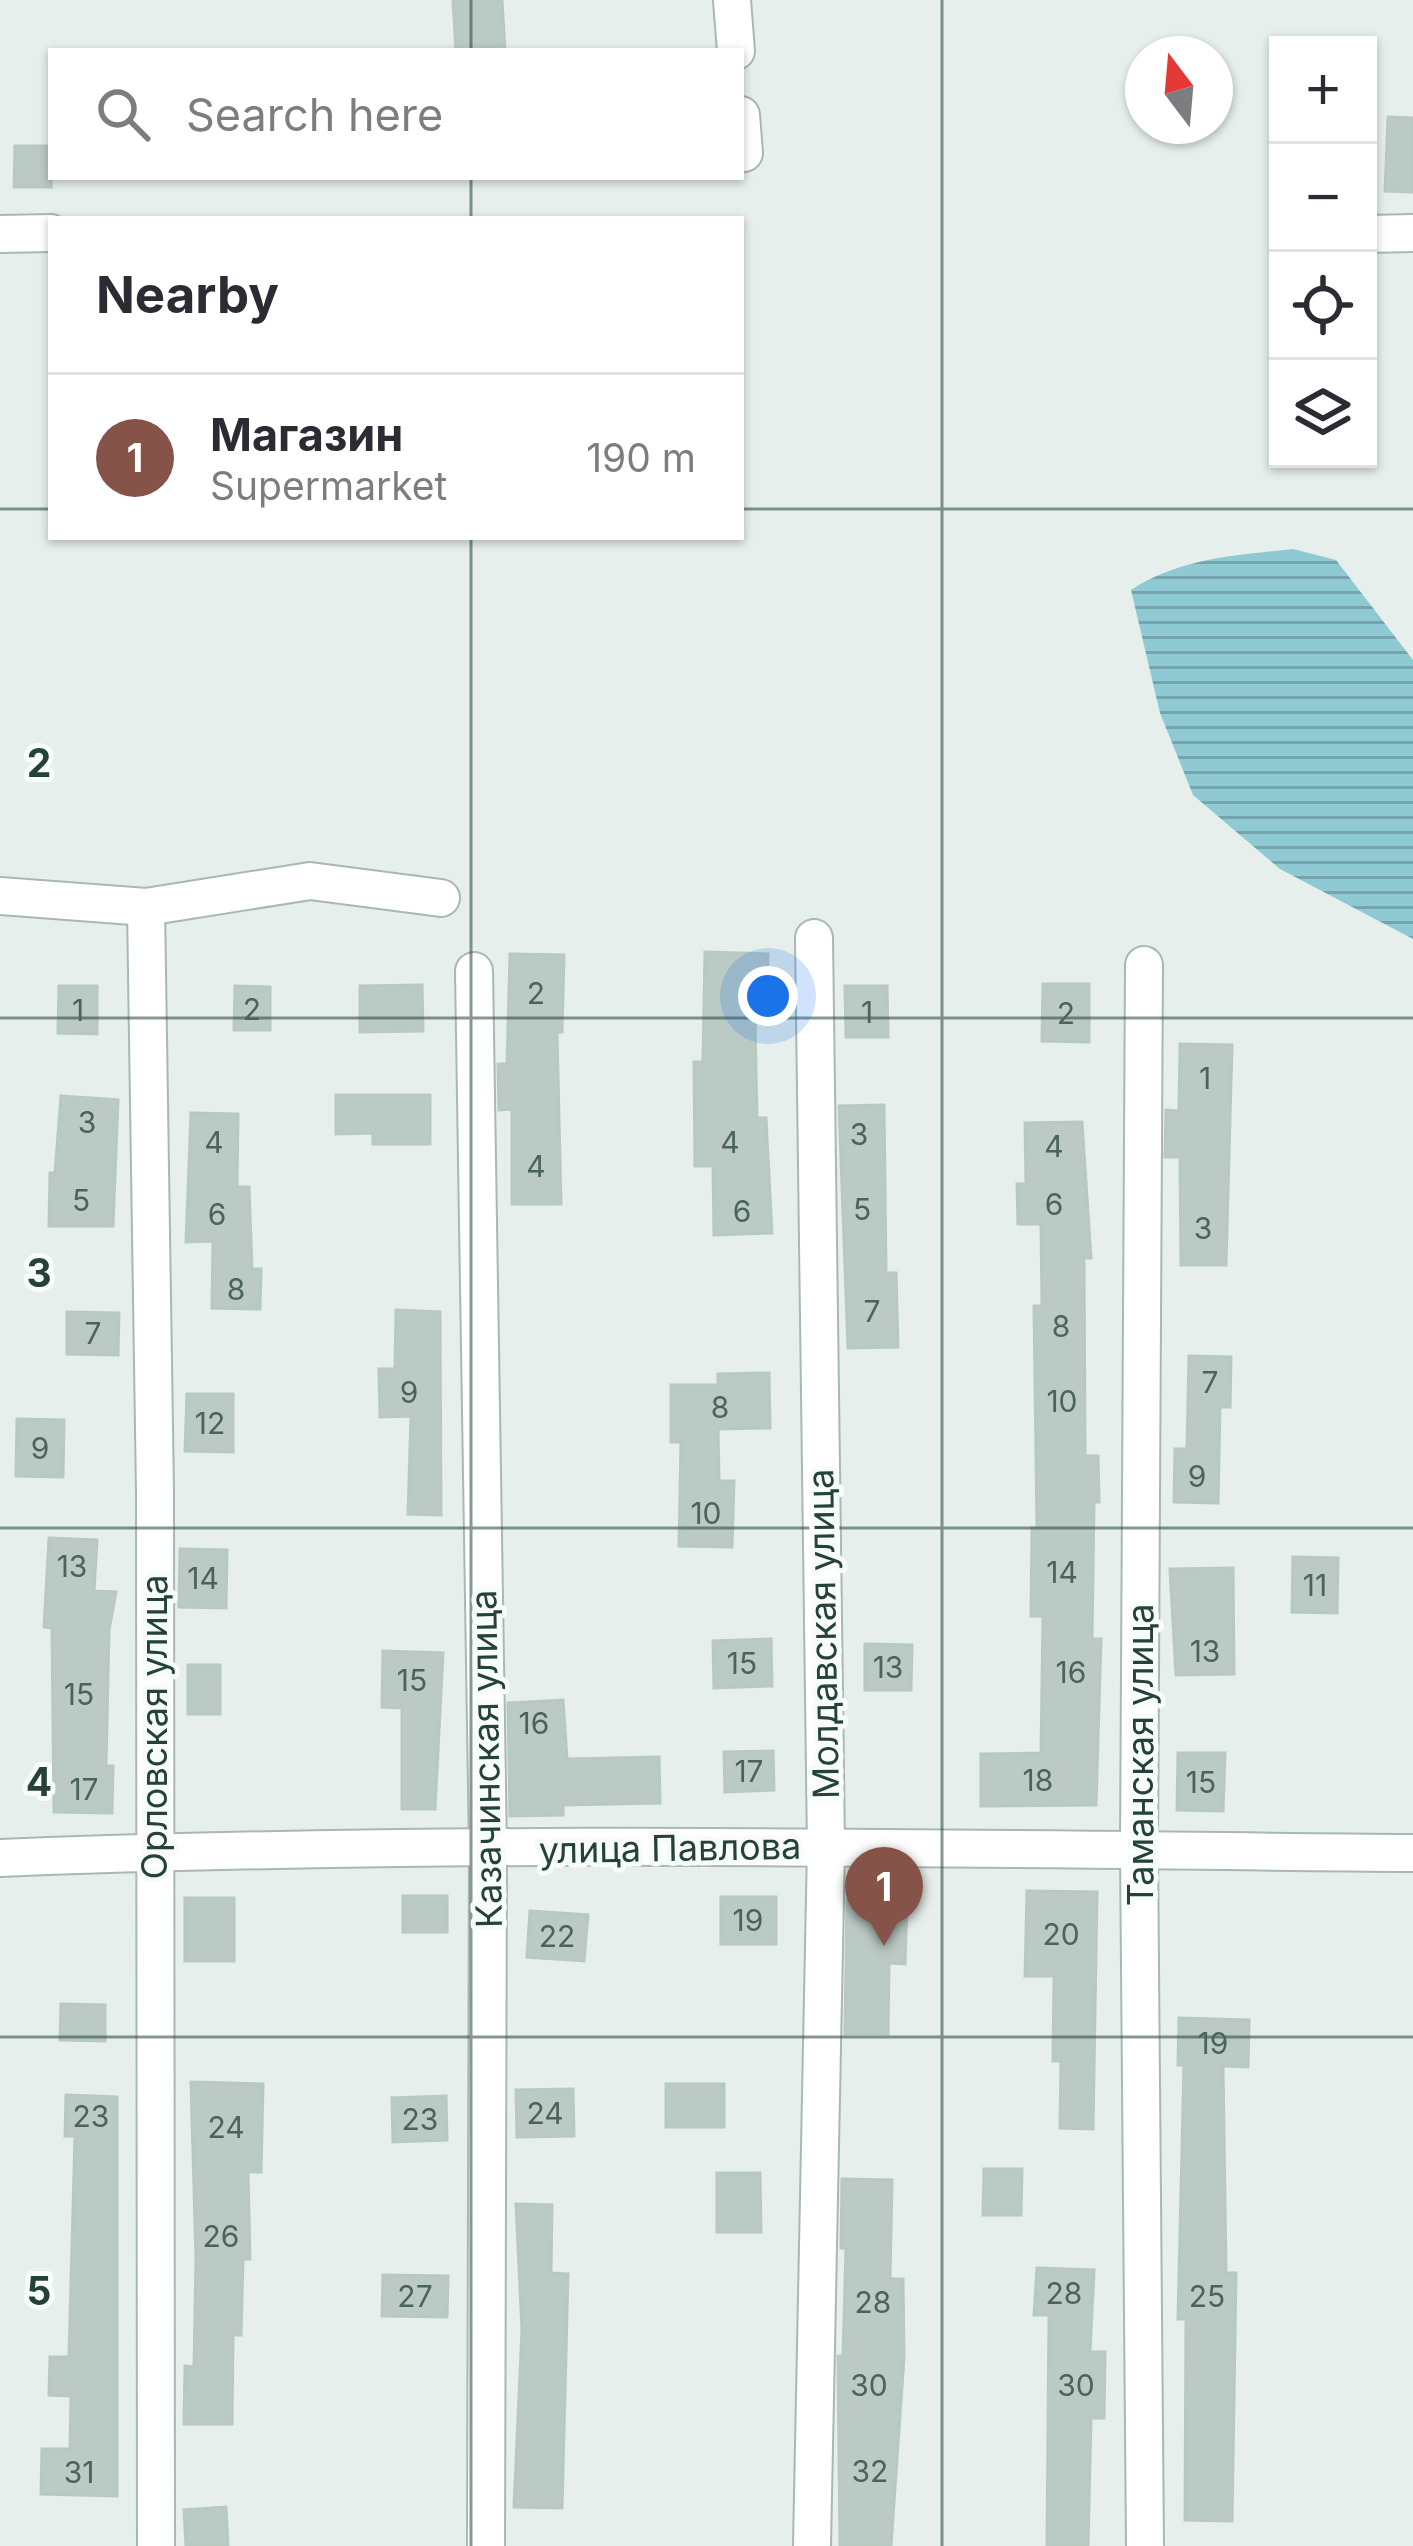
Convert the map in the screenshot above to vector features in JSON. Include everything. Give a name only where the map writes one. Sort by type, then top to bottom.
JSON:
[{"type":"street","points":[[732,0],[736,48]]},
{"type":"street","points":[[0,233],[48,232]]},
{"type":"street","points":[[1377,234],[1413,233]]},
{"type":"street","points":[[0,896],[146,908],[310,881],[441,898]]},
{"type":"street","name":"Орловская улица","points":[[146,908],[156,2546]]},
{"type":"street","name":"Молдавская улица","points":[[812,2546],[826,1847],[814,938]]},
{"type":"street","name":"Таманская улица","points":[[1144,964],[1139,1850],[1145,2546]]},
{"type":"street","name":"Казачинская улица","points":[[474,971],[488,1850],[486,2546]]},
{"type":"street","name":"улица Павлова","points":[[0,1858],[154,1852],[826,1847],[1413,1853]]},
{"type":"water","points":[[1293,549],[1336,560],[1413,660],[1413,939],[1280,869],[1193,795],[1160,713],[1131,590],[1189,565]]},
{"type":"building","points":[[453,0],[502,0],[505,48],[456,48]]},
{"type":"building","points":[[1388,117],[1413,118],[1413,192],[1385,191]]},
{"type":"building","points":[[15,146],[48,146],[51,187],[14,187]]},
{"type":"building","points":[[705,952],[768,954],[767,1023],[755,1023],[757,1118],[766,1118],[772,1233],[714,1235],[713,1166],[695,1166],[694,1062],[703,1062]]},
{"type":"building","points":[[510,954],[564,955],[562,1032],[557,1032],[561,1204],[512,1204],[512,1109],[499,1110],[498,1064],[507,1064]]},
{"type":"building","points":[[1043,984],[1089,984],[1089,1042],[1042,1041]]},
{"type":"building","points":[[422,985],[423,1031],[360,1032],[360,986]]},
{"type":"building","points":[[59,986],[97,986],[97,1034],[58,1033]]},
{"type":"building","points":[[235,986],[270,987],[270,1030],[234,1030]]},
{"type":"building","points":[[845,986],[887,986],[888,1037],[846,1037]]},
{"type":"building","points":[[1180,1044],[1232,1045],[1226,1265],[1181,1265],[1180,1157],[1165,1157],[1166,1110],[1179,1111]]},
{"type":"building","points":[[336,1095],[430,1095],[430,1144],[373,1144],[373,1133],[336,1134]]},
{"type":"building","points":[[61,1096],[118,1100],[113,1226],[49,1226],[50,1173],[55,1173]]},
{"type":"building","points":[[884,1105],[886,1273],[896,1273],[898,1347],[848,1348],[839,1106]]},
{"type":"building","points":[[191,1113],[238,1114],[237,1187],[249,1187],[252,1269],[261,1269],[260,1309],[212,1308],[213,1241],[186,1242]]},
{"type":"building","points":[[1082,1122],[1091,1258],[1084,1258],[1085,1456],[1098,1456],[1099,1502],[1094,1502],[1092,1639],[1101,1639],[1096,1805],[981,1806],[981,1754],[1041,1753],[1043,1616],[1031,1616],[1032,1528],[1037,1528],[1034,1306],[1042,1306],[1041,1224],[1018,1224],[1017,1184],[1026,1184],[1025,1123]]},
{"type":"building","points":[[396,1310],[440,1312],[441,1515],[408,1514],[411,1416],[380,1417],[379,1369],[395,1369]]},
{"type":"building","points":[[67,1312],[119,1313],[118,1355],[67,1354]]},
{"type":"building","points":[[1189,1356],[1231,1357],[1230,1407],[1220,1407],[1218,1503],[1174,1502],[1175,1449],[1187,1449]]},
{"type":"building","points":[[769,1373],[770,1428],[718,1429],[719,1481],[734,1481],[732,1547],[679,1546],[681,1442],[671,1442],[671,1385],[718,1385],[718,1374]]},
{"type":"building","points":[[187,1394],[233,1394],[233,1452],[185,1451]]},
{"type":"building","points":[[17,1419],[64,1420],[63,1477],[16,1476]]},
{"type":"building","points":[[49,1538],[97,1540],[94,1591],[116,1592],[109,1630],[106,1766],[113,1766],[112,1813],[54,1812],[52,1628],[44,1627]]},
{"type":"building","points":[[180,1549],[227,1550],[226,1608],[179,1607]]},
{"type":"building","points":[[1293,1557],[1338,1558],[1337,1613],[1292,1612]]},
{"type":"building","points":[[1233,1568],[1234,1674],[1176,1675],[1170,1569]]},
{"type":"building","points":[[771,1639],[772,1686],[714,1688],[713,1641]]},
{"type":"building","points":[[865,1644],[912,1645],[911,1690],[865,1690]]},
{"type":"building","points":[[383,1651],[443,1653],[435,1809],[402,1809],[402,1708],[382,1707]]},
{"type":"building","points":[[188,1665],[220,1665],[220,1714],[188,1714]]},
{"type":"building","points":[[563,1700],[567,1759],[659,1757],[660,1803],[563,1805],[563,1815],[510,1816],[508,1703]]},
{"type":"building","points":[[773,1751],[774,1790],[725,1792],[724,1752]]},
{"type":"building","points":[[1178,1753],[1225,1753],[1223,1811],[1177,1810]]},
{"type":"building","points":[[1027,1891],[1097,1892],[1093,2129],[1060,2128],[1061,2061],[1053,2061],[1054,1976],[1025,1976]]},
{"type":"building","points":[[403,1896],[447,1896],[447,1932],[403,1932]]},
{"type":"building","points":[[721,1897],[776,1897],[776,1944],[721,1944]]},
{"type":"building","points":[[185,1898],[234,1898],[234,1961],[185,1961]]},
{"type":"building","points":[[847,1899],[907,1901],[905,1964],[889,1963],[888,2034],[845,2034]]},
{"type":"building","points":[[530,1911],[588,1915],[584,1961],[527,1957]]},
{"type":"building","points":[[61,2004],[105,2005],[105,2041],[60,2040]]},
{"type":"building","points":[[1179,2018],[1249,2020],[1248,2067],[1223,2066],[1226,2273],[1236,2273],[1232,2521],[1185,2520],[1186,2319],[1178,2319],[1184,2065],[1178,2065]]},
{"type":"building","points":[[191,2082],[263,2084],[261,2172],[248,2172],[250,2259],[243,2259],[241,2335],[233,2335],[232,2424],[184,2424],[185,2366],[194,2367]]},
{"type":"building","points":[[666,2084],[724,2084],[724,2127],[666,2127]]},
{"type":"building","points":[[573,2089],[574,2136],[517,2137],[516,2090]]},
{"type":"building","points":[[66,2095],[117,2097],[117,2496],[41,2494],[42,2449],[70,2449],[71,2396],[49,2395],[50,2357],[69,2357],[75,2136],[65,2136]]},
{"type":"building","points":[[446,2096],[447,2140],[393,2142],[392,2098]]},
{"type":"building","points":[[984,2169],[1022,2169],[1021,2215],[983,2215]]},
{"type":"building","points":[[717,2173],[760,2173],[761,2232],[717,2232]]},
{"type":"building","points":[[842,2179],[892,2180],[890,2279],[903,2279],[904,2357],[891,2546],[840,2546],[838,2356],[843,2356],[846,2248],[841,2248]]},
{"type":"building","points":[[516,2204],[552,2205],[551,2273],[568,2274],[562,2508],[514,2507],[522,2330]]},
{"type":"building","points":[[1037,2268],[1094,2270],[1090,2352],[1105,2352],[1104,2418],[1091,2418],[1088,2546],[1047,2546],[1049,2315],[1034,2315]]},
{"type":"building","points":[[383,2275],[448,2276],[447,2317],[382,2316]]},
{"type":"building","points":[[226,2507],[228,2546],[186,2546],[184,2510]]},
{"type":"place","name":"Магазин","points":[[884,1946]]}]
